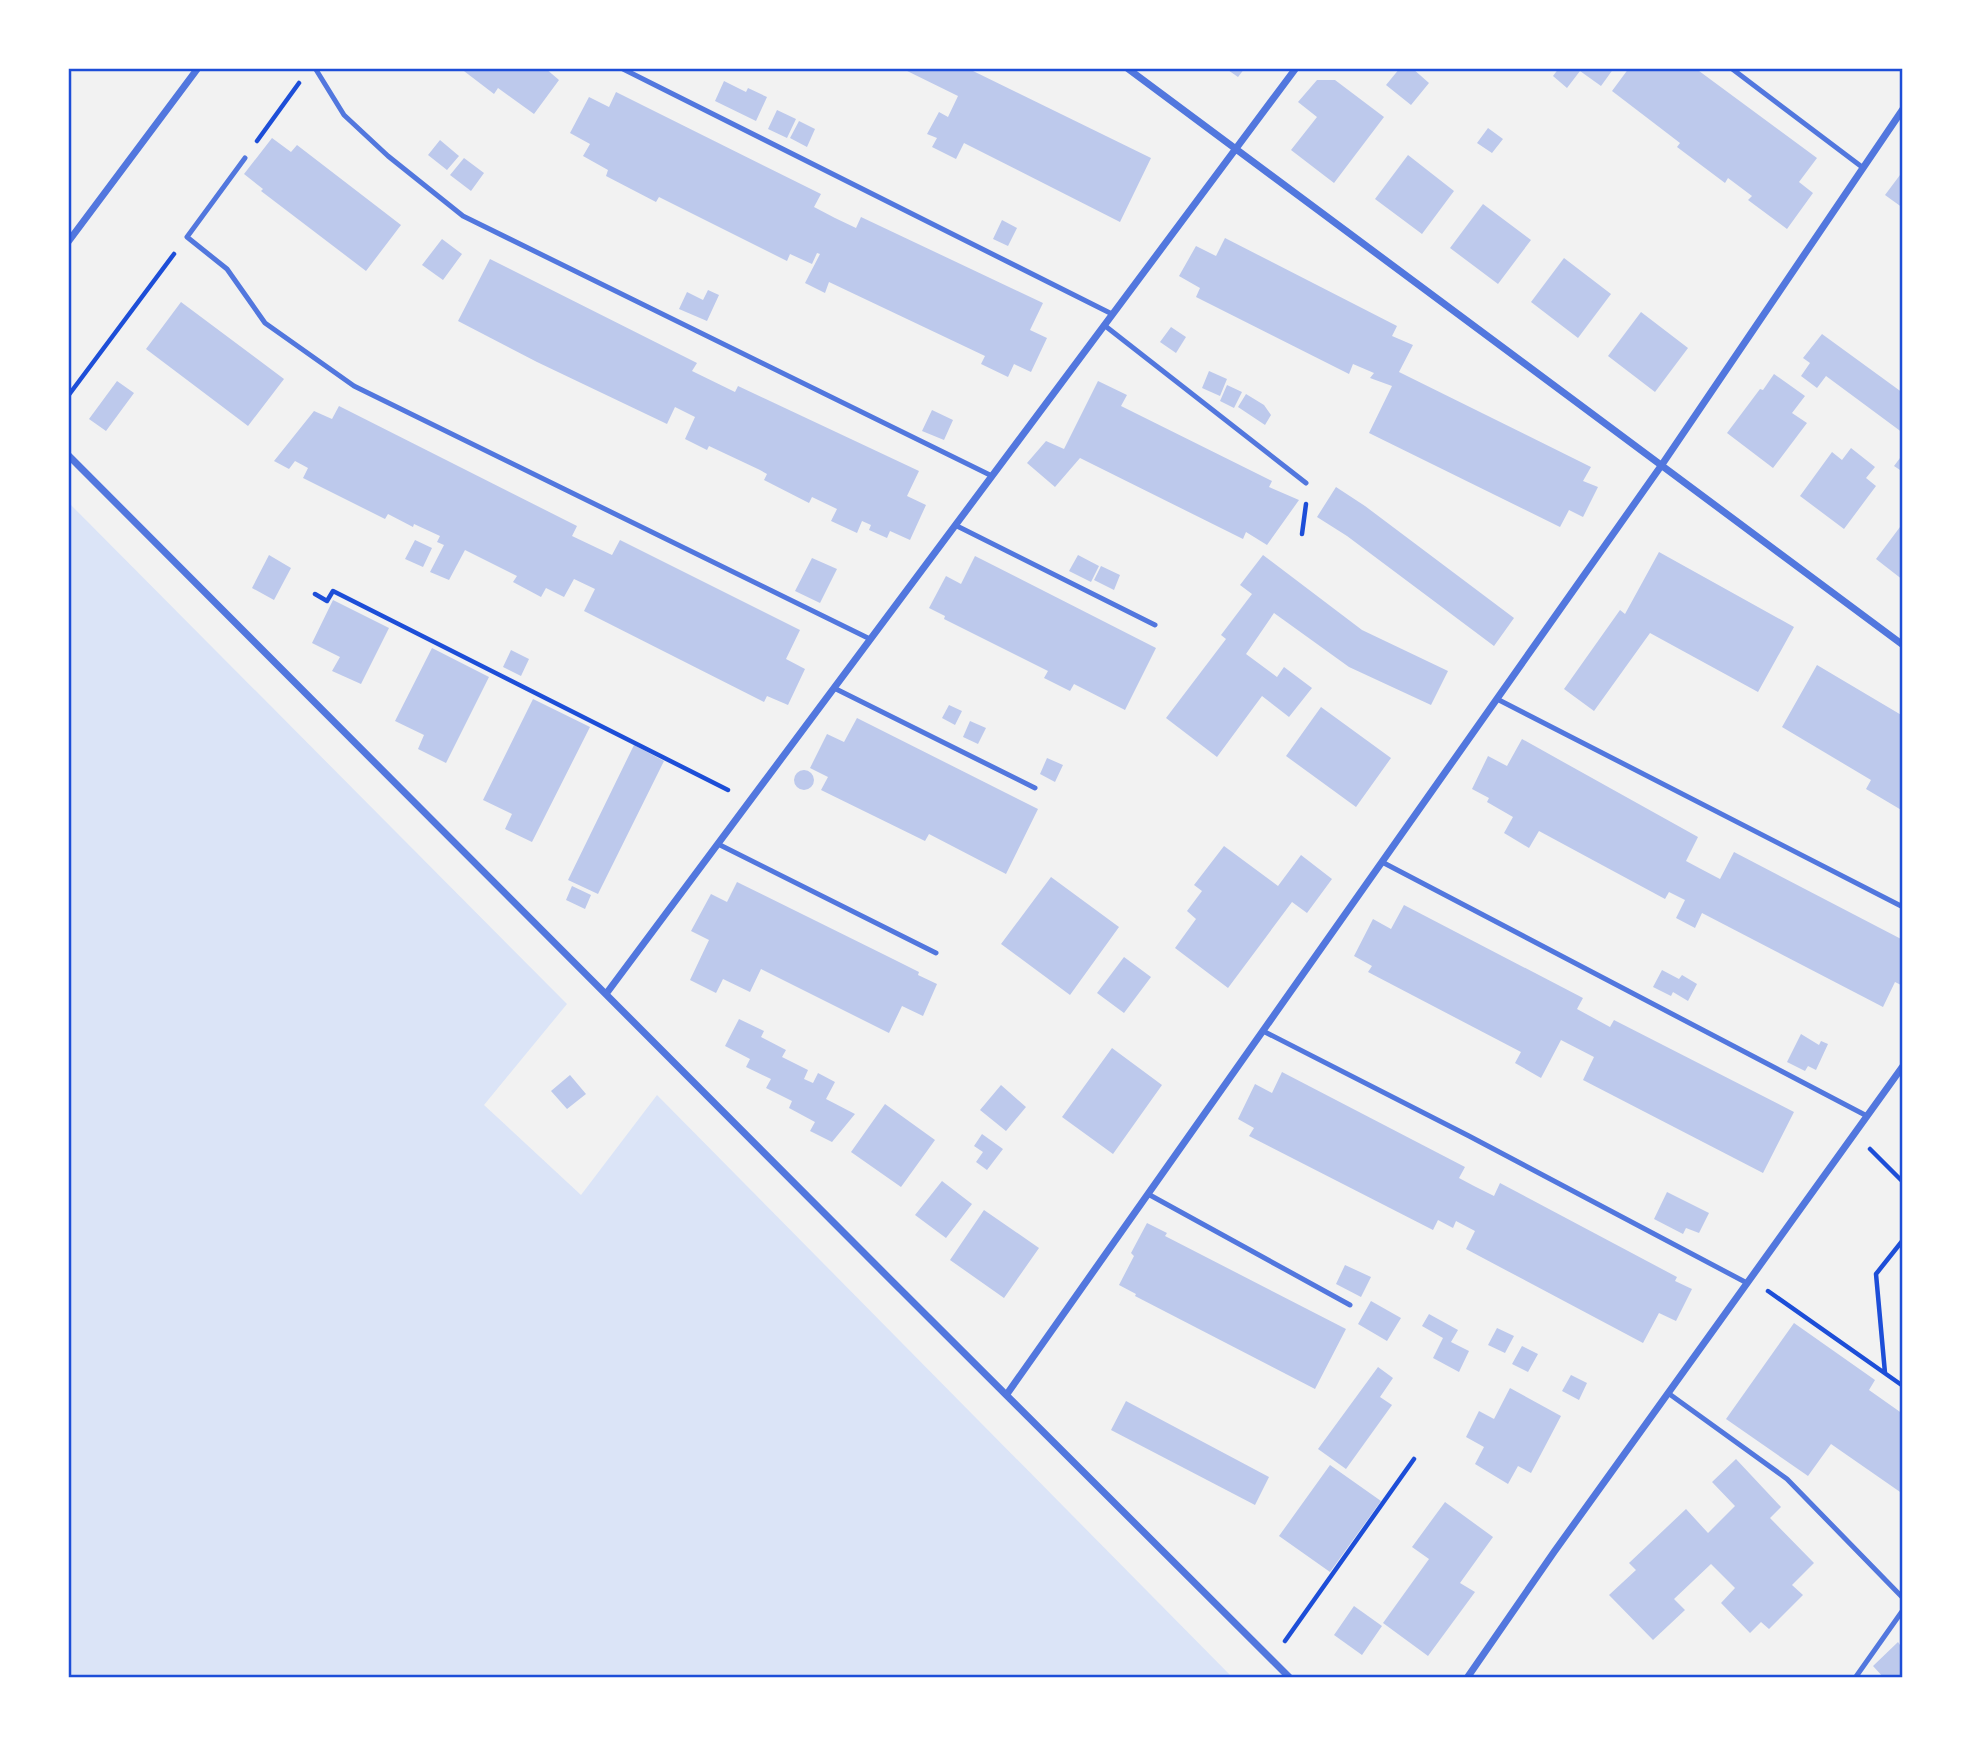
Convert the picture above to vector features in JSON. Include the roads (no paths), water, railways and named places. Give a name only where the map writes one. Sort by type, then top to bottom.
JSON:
[{"type":"street","points":[[68,242],[198,68]]},
{"type":"street","points":[[1127,68],[1903,645]]},
{"type":"street","points":[[606,994],[1296,68]]},
{"type":"street","points":[[1007,1394],[1661,466],[1903,109]]},
{"type":"street","points":[[68,455],[672,1063],[1290,1678]]},
{"type":"street","points":[[1467,1678],[1903,1066]]},
{"type":"lane","points":[[315,68],[344,115],[388,156],[463,216],[992,475]]},
{"type":"lane","points":[[621,68],[1112,314]]},
{"type":"lane","points":[[1731,68],[1862,167]]},
{"type":"lane","points":[[245,158],[187,237],[227,269],[265,323],[354,386],[870,639]]},
{"type":"lane","points":[[1104,326],[1306,483]]},
{"type":"lane","points":[[955,525],[1155,625]]},
{"type":"lane","points":[[834,688],[1035,788]]},
{"type":"lane","points":[[1497,699],[1903,907]]},
{"type":"lane","points":[[718,844],[936,953]]},
{"type":"lane","points":[[1382,862],[1867,1116]]},
{"type":"lane","points":[[1263,1031],[1749,1281]]},
{"type":"lane","points":[[1149,1194],[1350,1305]]},
{"type":"lane","points":[[1668,1394],[1787,1479],[1903,1598]]},
{"type":"lane","points":[[1855,1678],[1903,1610]]}]
